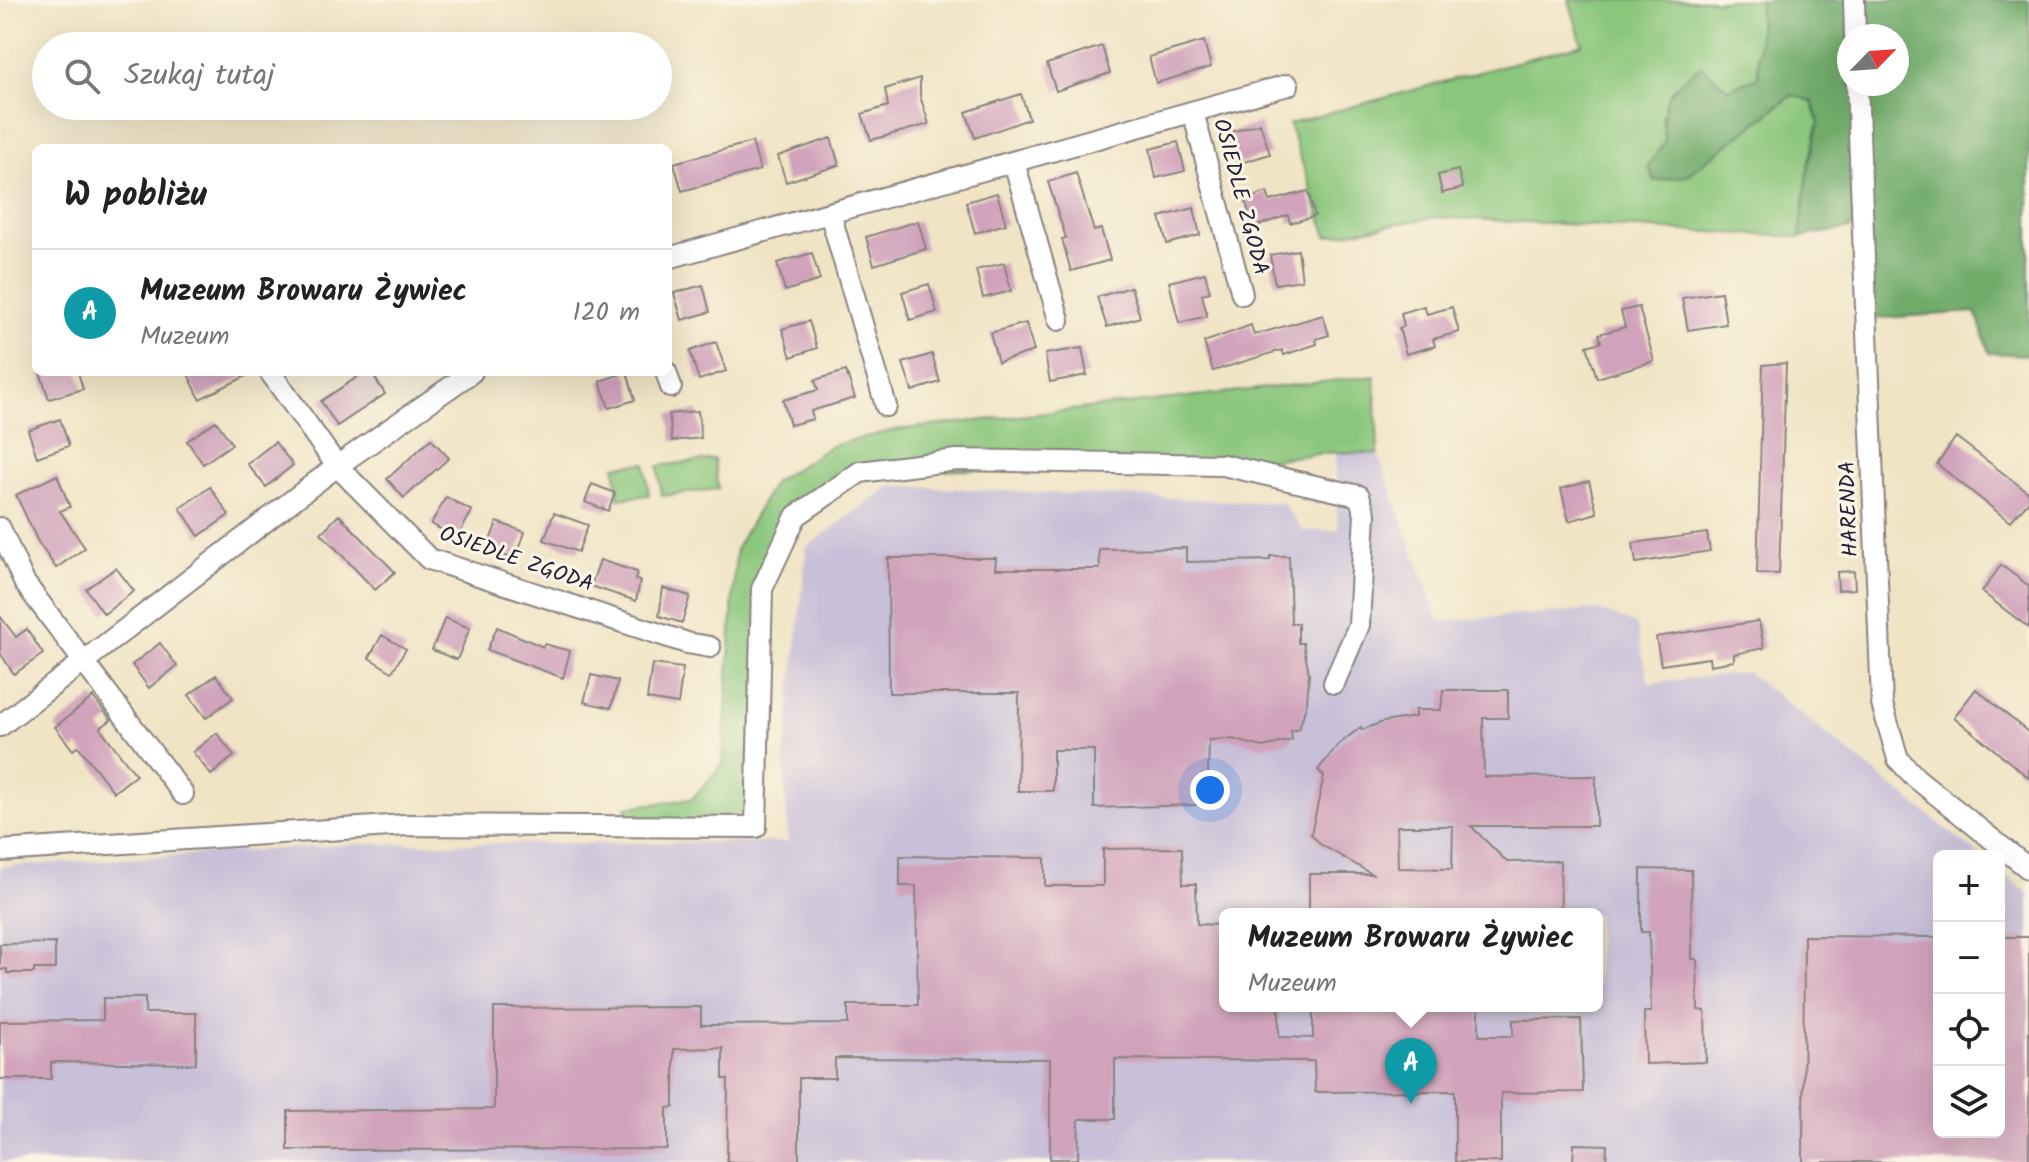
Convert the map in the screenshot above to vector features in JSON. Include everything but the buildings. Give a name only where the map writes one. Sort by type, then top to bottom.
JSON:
[{"type":"street","points":[[1854,0],[1855,24]]},
{"type":"street","name":"OSIEDLE ZGODA","points":[[672,257],[1288,85]]},
{"type":"street","name":"HARENDA","points":[[1857,96],[1882,704],[1898,759],[1916,778],[2029,869]]},
{"type":"street","name":"OSIEDLE ZGODA","points":[[1193,112],[1242,294]]},
{"type":"street","points":[[1014,162],[1059,320]]},
{"type":"street","points":[[830,213],[886,406]]},
{"type":"street","name":"OSIEDLE ZGODA","points":[[273,376],[337,466],[429,559],[687,643],[710,647]]},
{"type":"street","points":[[0,726],[337,466],[463,376]]},
{"type":"street","points":[[0,851],[406,825],[756,827],[762,589],[796,516],[860,472],[943,461],[1223,465],[1359,496],[1365,514],[1359,625],[1334,683]]},
{"type":"street","points":[[0,528],[24,582],[183,794]]},
{"type":"shaded area","points":[[1335,452],[1378,454],[1439,621],[1597,610],[1636,624],[1649,683],[1747,672],[1973,850],[1933,850],[1933,1138],[2005,1138],[2005,875],[2029,894],[2029,1162],[0,1162],[0,867],[356,844],[788,842],[784,760],[807,547],[890,486],[1283,503],[1303,531],[1338,530]]},
{"type":"green space","points":[[1569,0],[1760,0],[1758,77],[1662,115],[1665,141],[1648,167],[1686,176],[1793,95],[1812,101],[1819,122],[1809,162],[1800,237],[1435,217],[1327,236],[1289,124],[1582,44]]},
{"type":"green space","points":[[1760,0],[2029,0],[2029,355],[1989,353],[1976,312],[1867,319],[1863,226],[1800,237],[1809,162],[1819,122],[1812,101],[1792,95],[1686,176],[1655,181],[1648,167],[1665,141],[1665,105],[1674,89],[1701,66],[1728,89],[1758,77]]},
{"type":"green space","points":[[1375,376],[1378,454],[1335,452],[1223,465],[860,472],[796,516],[762,589],[756,827],[633,827],[626,807],[692,799],[723,764],[736,548],[774,482],[831,446],[895,430]]},
{"type":"green space","points":[[714,459],[718,489],[662,496],[658,466]]},
{"type":"green space","points":[[645,463],[649,495],[619,499],[615,466]]},
{"type":"place","name":"Muzeum Browaru Żywiec","points":[[1411,1104]]}]
